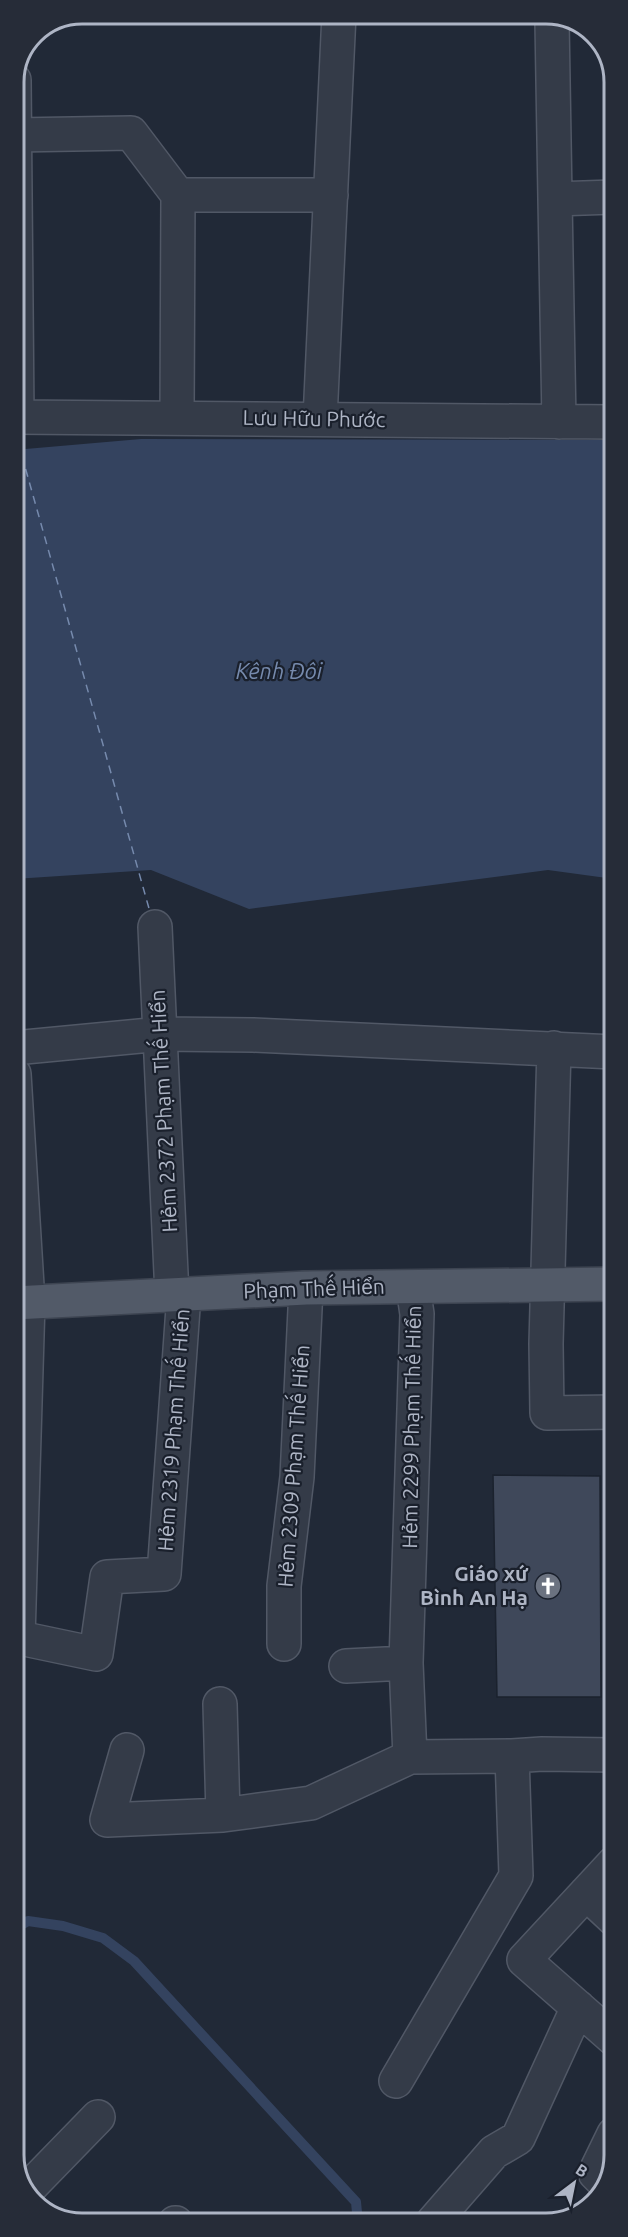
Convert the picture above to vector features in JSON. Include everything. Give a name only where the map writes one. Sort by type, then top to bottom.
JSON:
[{"type":"main road","name":"Phạm Thế Hiển","points":[[24,1302],[306,1288],[604,1284]]},
{"type":"street","points":[[320,419],[339,24]]},
{"type":"street","points":[[552,24],[559,422]]},
{"type":"street","points":[[24,135],[130,133],[178,195],[177,418]]},
{"type":"street","points":[[178,195],[331,195]]},
{"type":"street","points":[[555,199],[604,197]]},
{"type":"street","name":"Lưu Hữu Phước","points":[[24,416],[604,422]]},
{"type":"street","name":"Hẻm 2372 Phạm Thế Hiển","points":[[155,927],[178,1294]]},
{"type":"street","points":[[24,1047],[161,1034],[253,1035],[604,1051]]},
{"type":"street","points":[[554,1048],[547,1413],[604,1412]]},
{"type":"street","name":"Hẻm 2299 Phạm Thế Hiển","points":[[410,1757],[406,1663],[417,1314],[413,1287]]},
{"type":"street","name":"Hẻm 2309 Phạm Thế Hiển","points":[[285,1644],[284,1586],[297,1477],[306,1288]]},
{"type":"street","name":"Hẻm 2319 Phạm Thế Hiển","points":[[24,1639],[96,1654],[106,1577],[164,1574],[178,1294]]},
{"type":"street","points":[[346,1666],[406,1663]]},
{"type":"street","points":[[220,1704],[223,1815]]},
{"type":"street","points":[[127,1750],[107,1820],[223,1815],[310,1803],[410,1757],[604,1755]]},
{"type":"street","points":[[396,2081],[516,1876],[512,1756]]},
{"type":"street","points":[[604,1874],[524,1960],[604,2030]]},
{"type":"street","points":[[586,1893],[604,1910]]},
{"type":"street","points":[[441,2213],[494,2152],[518,2138],[578,2007]]},
{"type":"street","points":[[32,2185],[98,2117]]},
{"type":"street","points":[[599,2177],[595,2173],[604,2156]]},
{"type":"water","name":"Kênh Đôi","points":[[141,439],[604,440],[604,878],[548,870],[249,909],[151,870],[24,878],[24,449]]},
{"type":"building","name":"Giáo xứ Bình An Hạ","points":[[493,1475],[600,1476],[601,1697],[497,1697]]},
{"type":"waterway","points":[[24,1923],[28,1921],[63,1926],[103,1938],[134,1961],[356,2202],[357,2213]]},
{"type":"ferry route","points":[[24,463],[150,912]]},
{"type":"place","name":"Giáo xứ Bình An Hạ","points":[[548,1586]]}]
